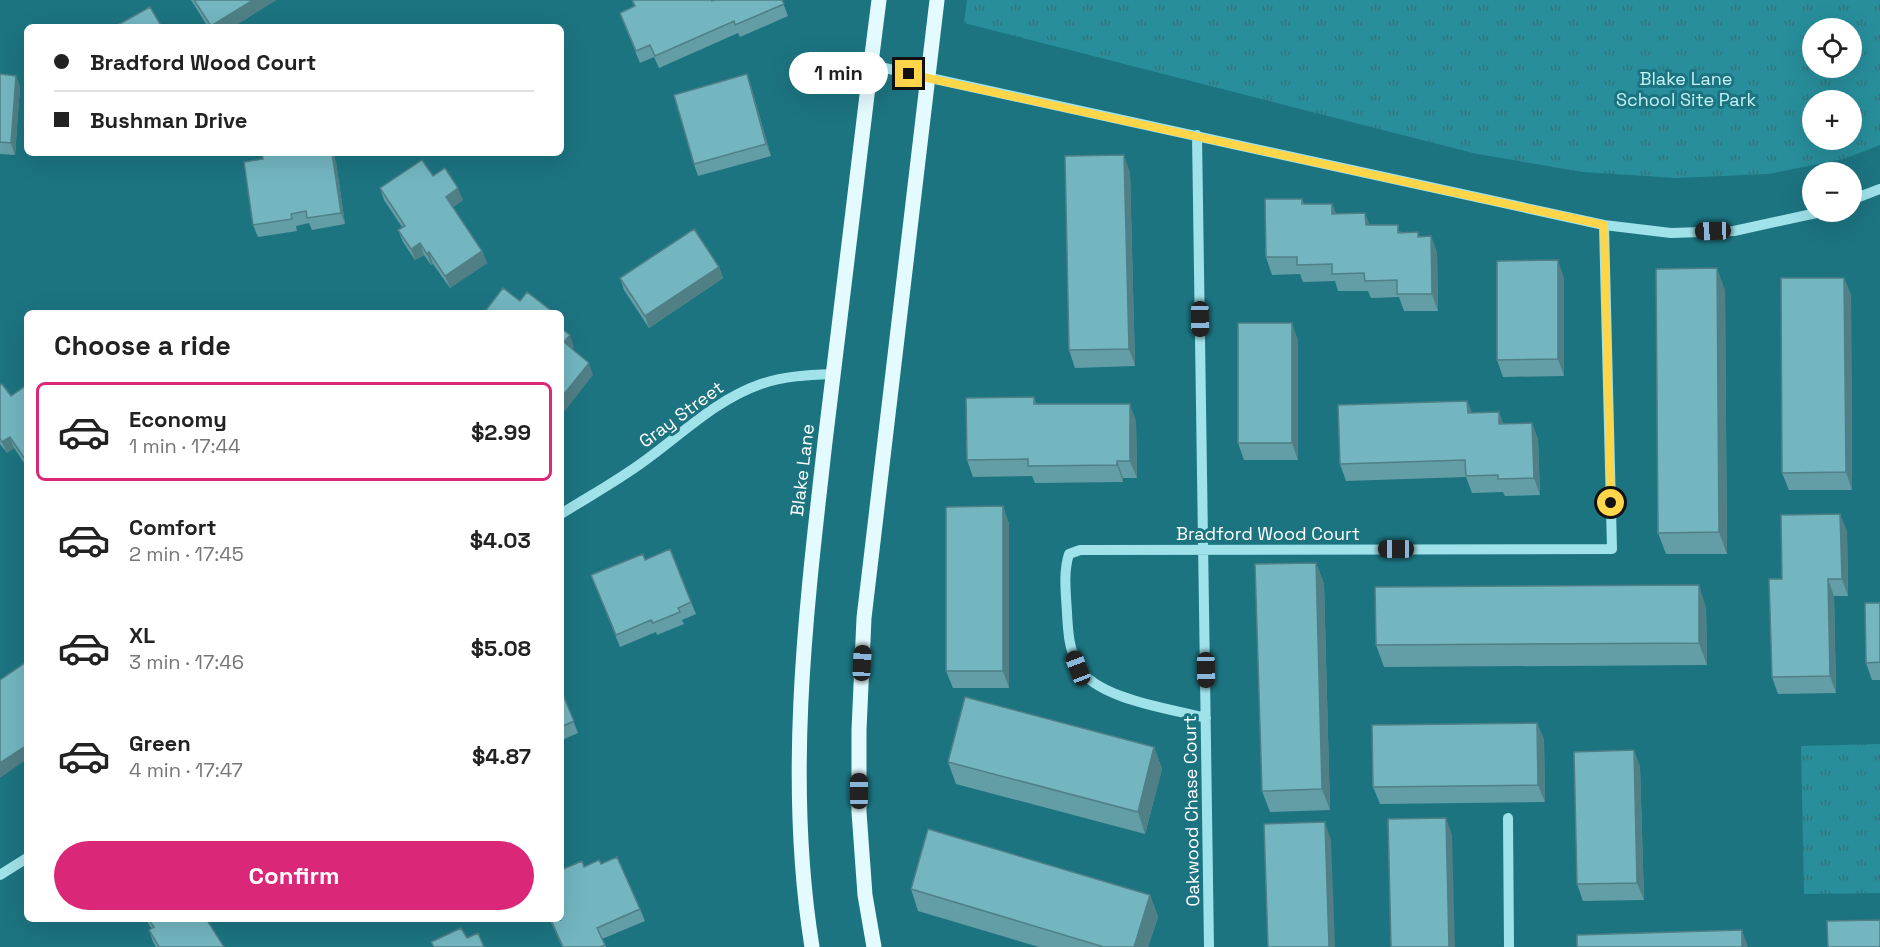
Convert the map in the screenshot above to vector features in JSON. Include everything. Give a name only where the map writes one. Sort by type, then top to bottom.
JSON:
[{"type":"main road","name":"Blake Lane","points":[[812,947],[804,894],[799,820],[799,719],[807,594],[879,0]]},
{"type":"main road","points":[[874,947],[865,895],[859,812],[859,730],[864,618],[937,0]]},
{"type":"street","points":[[871,65],[1604,225],[1671,233],[1734,231],[1802,216]]},
{"type":"street","name":"Oakwood Chase Court","points":[[1197,135],[1209,947]]},
{"type":"street","points":[[1862,196],[1880,189]]},
{"type":"street","name":"Bradford Wood Court","points":[[1206,718],[1111,694],[1093,683],[1078,668],[1068,640],[1065,566],[1069,554],[1080,550],[1612,549],[1604,225]]},
{"type":"street","name":"Gray Street","points":[[564,512],[641,464],[717,405],[739,393],[763,383],[833,374]]},
{"type":"street","points":[[1508,818],[1509,947]]},
{"type":"street","points":[[0,875],[24,860]]},
{"type":"green space","name":"Blake Lane School Site Park","points":[[967,0],[1880,0],[1880,145],[1844,159],[1829,162],[1802,162],[1802,167],[1768,174],[1676,178],[1583,172],[1477,154],[964,23]]},
{"type":"green space","points":[[1880,744],[1880,893],[1804,894],[1801,746]]},
{"type":"building","points":[[194,0],[253,0],[214,24],[210,24]]},
{"type":"building","points":[[632,0],[782,0],[784,4],[735,25],[734,21],[655,56],[650,45],[636,51],[620,13],[635,6]]},
{"type":"building","points":[[150,7],[160,24],[119,24]]},
{"type":"building","points":[[0,74],[16,76],[11,143],[0,142]]},
{"type":"building","points":[[747,74],[766,144],[694,164],[674,95]]},
{"type":"building","points":[[1124,155],[1129,349],[1069,350],[1065,156]]},
{"type":"building","points":[[262,156],[332,156],[341,213],[307,218],[306,211],[291,214],[292,219],[253,225],[244,162],[263,159]]},
{"type":"building","points":[[422,160],[433,176],[445,168],[458,188],[446,197],[482,251],[445,276],[420,243],[411,249],[398,230],[405,226],[380,188]]},
{"type":"building","points":[[1265,199],[1302,199],[1302,204],[1332,204],[1332,214],[1365,213],[1366,225],[1398,225],[1398,233],[1418,232],[1418,237],[1431,236],[1432,294],[1397,294],[1397,280],[1365,281],[1364,273],[1332,274],[1332,264],[1297,265],[1297,257],[1266,257]]},
{"type":"building","points":[[694,229],[719,267],[645,316],[620,278]]},
{"type":"building","points":[[1558,260],[1558,359],[1497,360],[1497,261]]},
{"type":"building","points":[[1717,268],[1719,532],[1658,533],[1656,269]]},
{"type":"building","points":[[1781,278],[1844,278],[1846,472],[1782,473]]},
{"type":"building","points":[[503,288],[520,301],[527,292],[550,310],[486,310]]},
{"type":"building","points":[[1238,323],[1292,323],[1292,443],[1238,443]]},
{"type":"building","points":[[564,330],[570,335],[564,342]]},
{"type":"building","points":[[564,342],[589,363],[564,394]]},
{"type":"building","points":[[2,384],[11,396],[24,387],[24,458],[10,437],[2,442],[0,438],[0,385]]},
{"type":"building","points":[[1034,397],[1034,404],[1130,404],[1130,461],[1117,461],[1117,465],[1028,466],[1028,459],[967,460],[966,398]]},
{"type":"building","points":[[1467,401],[1468,413],[1499,412],[1499,424],[1532,423],[1534,478],[1498,479],[1498,475],[1466,476],[1465,460],[1340,464],[1338,405]]},
{"type":"building","points":[[1003,506],[1003,671],[946,671],[946,507]]},
{"type":"building","points":[[1840,514],[1842,579],[1828,579],[1830,676],[1772,677],[1769,579],[1782,579],[1781,515]]},
{"type":"building","points":[[670,549],[691,602],[678,608],[680,612],[653,623],[651,620],[616,635],[591,575],[643,554],[645,560]]},
{"type":"building","points":[[1316,563],[1322,789],[1262,791],[1255,564]]},
{"type":"building","points":[[1699,585],[1699,643],[1376,645],[1375,587]]},
{"type":"building","points":[[1865,603],[1880,603],[1880,662],[1866,663]]},
{"type":"building","points":[[24,664],[24,747],[0,763],[0,680]]},
{"type":"building","points":[[564,697],[574,721],[564,726]]},
{"type":"building","points":[[965,697],[1154,747],[1138,812],[948,762]]},
{"type":"building","points":[[1537,723],[1538,785],[1373,787],[1372,725]]},
{"type":"building","points":[[1634,750],[1637,883],[1577,884],[1574,752]]},
{"type":"building","points":[[1446,818],[1449,947],[1391,947],[1388,819]]},
{"type":"building","points":[[1325,822],[1329,947],[1268,947],[1264,824]]},
{"type":"building","points":[[928,829],[1150,895],[1134,947],[1104,947],[911,889]]},
{"type":"building","points":[[617,857],[640,909],[597,928],[605,945],[563,947],[552,922],[564,922],[564,869],[582,861],[584,867],[599,860],[601,864]]},
{"type":"building","points":[[1880,920],[1880,947],[1828,947],[1827,921]]},
{"type":"building","points":[[150,922],[208,922],[224,947],[159,947],[149,930],[154,927]]},
{"type":"building","points":[[461,928],[467,938],[478,933],[484,947],[434,947],[431,942]]},
{"type":"building","points":[[1742,930],[1742,947],[1577,947],[1577,935]]},
{"type":"route","points":[[909,74],[1604,225],[1611,503]]}]
